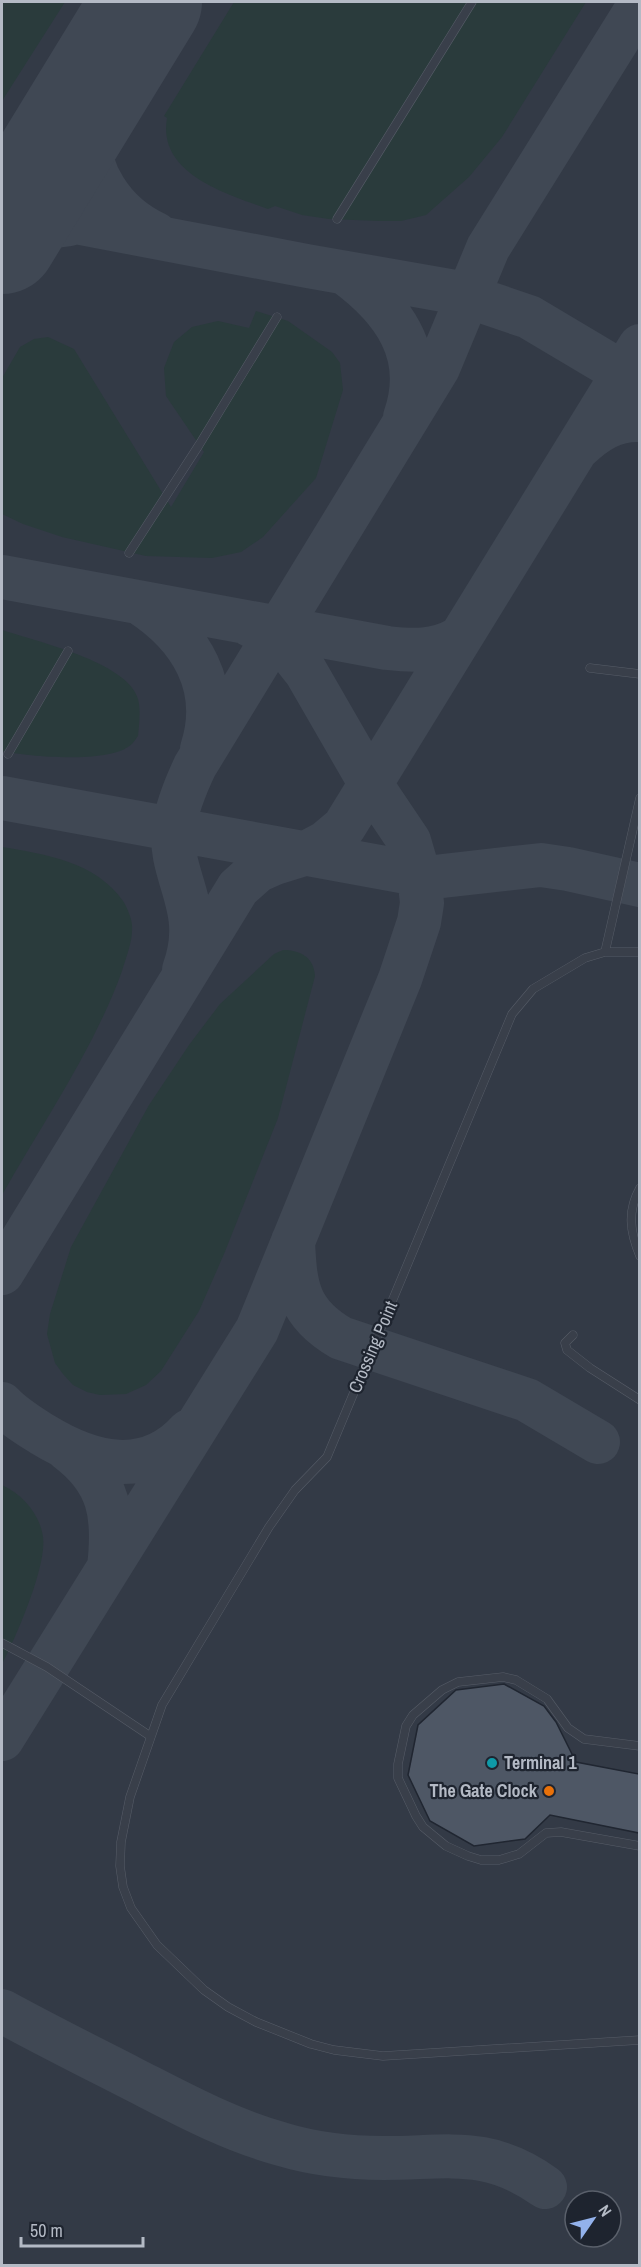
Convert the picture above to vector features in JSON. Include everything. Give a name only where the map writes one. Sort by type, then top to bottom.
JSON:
[{"type":"lane","points":[[337,219],[472,2]]},
{"type":"lane","points":[[129,553],[199,446],[277,318]]},
{"type":"lane","points":[[8,754],[68,651]]},
{"type":"lane","points":[[590,668],[639,674]]},
{"type":"lane","points":[[605,952],[639,798]]},
{"type":"lane","name":"Crossing Point","points":[[150,1736],[172,1687],[269,1527],[295,1490],[327,1457],[512,1014],[533,989],[585,958],[605,952],[639,952]]},
{"type":"lane","points":[[639,1188],[630,1220],[632,1237],[639,1256]]},
{"type":"lane","points":[[573,1335],[566,1343],[567,1350],[639,1400]]},
{"type":"lane","points":[[2,1642],[46,1667],[150,1736],[124,1821],[120,1866],[123,1887],[131,1908],[157,1945],[204,1990],[228,2007],[256,2022],[311,2044],[334,2050],[383,2056],[639,2040]]},
{"type":"lane","points":[[639,1746],[584,1738],[567,1728],[547,1699],[516,1680],[503,1677],[458,1682],[442,1690],[413,1715],[406,1726],[398,1764],[398,1778],[423,1827],[446,1846],[468,1856],[481,1860],[499,1860],[519,1854],[546,1833],[561,1832],[639,1846]]},
{"type":"shaded area","points":[[2,2],[639,2],[639,2265],[2,2266]]},
{"type":"shaded area","points":[[2,2],[65,2],[2,101]]},
{"type":"shaded area","points":[[234,2],[586,2],[502,137],[469,177],[426,215],[401,221],[379,221],[329,219],[302,215],[275,206],[268,209],[198,179],[173,154],[167,137],[167,118],[164,116]]},
{"type":"shaded area","points":[[256,311],[288,321],[332,352],[340,363],[343,390],[316,478],[263,537],[241,552],[212,558],[146,556],[62,537],[23,524],[2,514],[2,378],[20,347],[34,339],[48,337],[74,349],[171,507],[204,452],[166,396],[164,368],[174,342],[192,327],[218,321],[249,328]]},
{"type":"shaded area","points":[[2,630],[79,655],[117,674],[131,686],[138,699],[140,713],[138,736],[132,744],[117,752],[85,757],[48,757],[2,751]]},
{"type":"shaded area","points":[[2,847],[52,857],[99,877],[125,904],[131,920],[132,932],[129,949],[111,1000],[83,1057],[2,1195]]},
{"type":"shaded area","points":[[283,950],[295,951],[309,959],[315,976],[278,1118],[199,1311],[161,1371],[146,1385],[126,1394],[100,1395],[87,1392],[73,1385],[55,1363],[47,1334],[50,1314],[71,1247],[149,1105],[189,1045],[220,1004],[274,954]]},
{"type":"shaded area","points":[[2,1485],[23,1499],[34,1513],[43,1537],[43,1550],[35,1583],[22,1620],[2,1664]]},
{"type":"building","name":"Terminal 1","points":[[504,1684],[544,1706],[556,1722],[576,1762],[639,1774],[639,1833],[550,1815],[525,1839],[474,1846],[430,1821],[408,1775],[418,1725],[456,1690]]},
{"type":"taxiway","points":[[184,970],[190,947],[191,924],[173,840],[175,820],[195,766],[438,368],[488,248],[640,4]]},
{"type":"taxiway","points":[[105,70],[90,116],[91,157],[104,189],[127,215],[156,234]]},
{"type":"taxiway","points":[[2,194],[23,185],[42,171]]},
{"type":"taxiway","points":[[2,208],[455,292],[529,317],[640,383]]},
{"type":"taxiway","points":[[2,252],[34,232],[70,224]]},
{"type":"taxiway","points":[[345,273],[378,302],[402,335],[409,354],[412,373],[411,394],[405,417]]},
{"type":"taxiway","points":[[2,1273],[238,888],[257,871],[304,854],[325,843],[344,827],[640,346]]},
{"type":"taxiway","points":[[578,448],[606,427],[631,420],[640,420]]},
{"type":"taxiway","points":[[2,577],[387,648],[424,650],[458,639]]},
{"type":"taxiway","points":[[140,603],[174,631],[198,665],[205,684],[208,705],[207,726],[202,749]]},
{"type":"taxiway","points":[[2,1739],[257,1330],[400,979],[419,922],[422,903],[419,875],[409,841],[370,783],[306,672],[287,648],[245,622]]},
{"type":"taxiway","points":[[2,798],[434,877],[541,865],[640,885]]},
{"type":"taxiway","points":[[293,1241],[295,1272],[302,1297],[307,1308],[327,1329],[341,1338],[527,1400],[598,1442]]},
{"type":"taxiway","points":[[2,1404],[21,1420],[61,1444],[80,1453],[118,1462],[137,1461],[155,1456],[172,1446],[189,1431]]},
{"type":"taxiway","points":[[67,1449],[93,1474],[106,1501],[111,1532],[109,1567]]},
{"type":"taxiway","points":[[2,2011],[186,2106],[261,2138],[319,2153],[345,2156],[384,2158],[448,2156],[486,2160],[505,2165],[545,2187]]},
{"type":"runway","points":[[2,239],[147,2]]},
{"type":"place","name":"Terminal 1","points":[[492,1763]]},
{"type":"place","name":"The Gate Clock","points":[[549,1791]]}]
